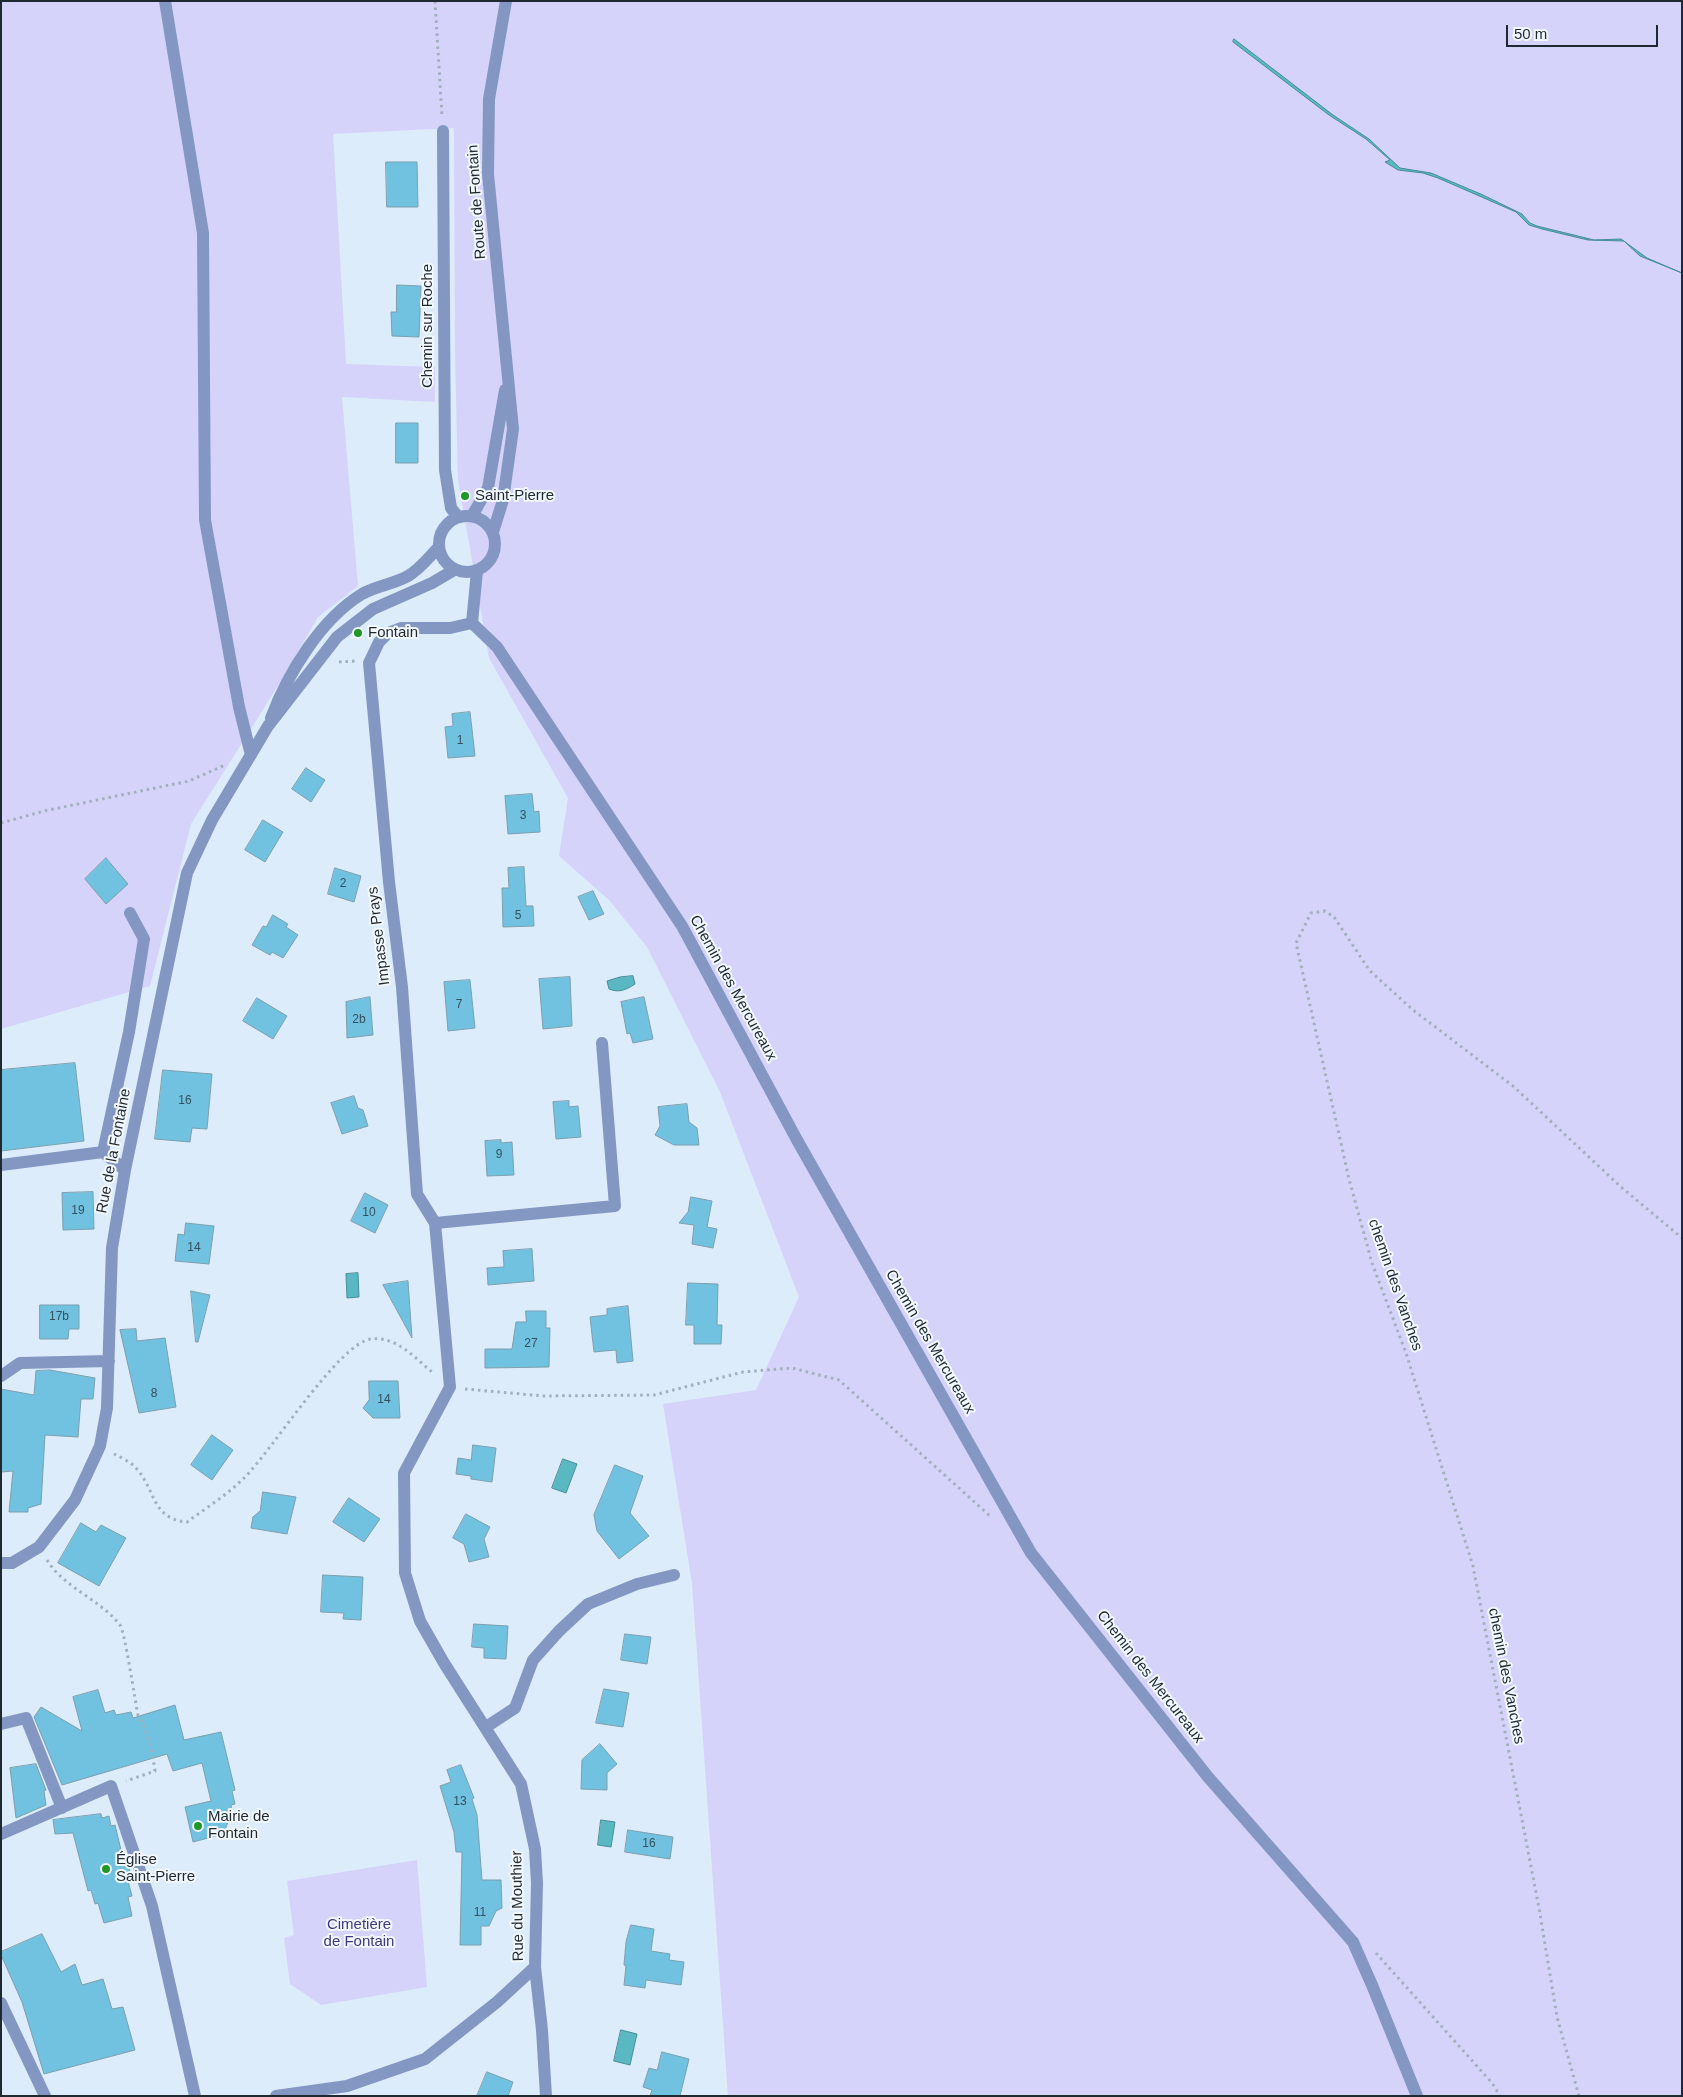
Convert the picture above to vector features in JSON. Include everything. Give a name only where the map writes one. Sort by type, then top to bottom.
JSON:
[{"type":"street","points":[[165,1],[203,233],[205,520],[239,708],[251,755]]},
{"type":"street","name":"Route de Fontain","points":[[493,532],[504,500],[513,429],[488,174],[489,99],[506,1]]},
{"type":"street","name":"Chemin sur Roche","points":[[443,131],[445,470],[451,508],[458,517]]},
{"type":"street","name":"Route de Fontain","points":[[472,516],[488,488],[508,372]]},
{"type":"street","points":[[472,516],[488,524],[493,532],[495,550],[486,566],[470,573],[454,570],[441,557],[439,548],[443,529],[458,517],[472,516]]},
{"type":"street","name":"Rue de la Fontaine","points":[[268,726],[278,699],[318,633],[343,608],[357,598],[408,576],[439,548]]},
{"type":"street","name":"Rue de la Fontaine","points":[[1,1563],[12,1563],[39,1547],[75,1500],[100,1446],[107,1408],[112,1248],[125,1170],[187,873],[212,820],[268,726],[337,637],[373,609],[432,583],[454,570]]},
{"type":"street","points":[[472,623],[478,571]]},
{"type":"street","name":"Impasse Prays","points":[[450,1388],[434,1223],[417,1194],[402,987],[389,882],[370,663],[379,642],[388,633],[400,628],[450,628],[472,623]]},
{"type":"street","name":"Chemin des Mercureaux","points":[[472,623],[502,655],[682,926],[797,1140],[1031,1553],[1208,1777],[1353,1942],[1417,2096]]},
{"type":"street","points":[[102,1152],[129,1032],[144,938],[130,913]]},
{"type":"street","points":[[434,1223],[615,1206],[602,1043]]},
{"type":"street","points":[[1,1165],[102,1152],[125,1170]]},
{"type":"street","points":[[1,1376],[20,1363],[109,1361]]},
{"type":"street","name":"Rue du Mouthier","points":[[450,1388],[404,1474],[405,1573],[420,1621],[444,1663],[522,1784],[534,1849],[537,1883],[535,1967],[542,2030],[546,2096]]},
{"type":"street","points":[[486,1727],[515,1708],[533,1660],[559,1631],[588,1604],[637,1584],[674,1575]]},
{"type":"street","points":[[1,1724],[26,1718],[62,1808]]},
{"type":"street","points":[[1,1834],[111,1786],[152,1906],[196,2096]]},
{"type":"street","points":[[276,2096],[320,2093],[347,2086],[425,2059],[497,2002],[535,1967]]},
{"type":"street","points":[[1,2003],[44,2095]]},
{"type":"path","points":[[435,1],[443,131]]},
{"type":"path","points":[[1,823],[44,811],[189,781],[251,755]]},
{"type":"path","name":"chemin des Vanches","points":[[1579,2096],[1557,2017],[1539,1908],[1473,1566],[1406,1353],[1372,1263],[1349,1179],[1296,943],[1311,913],[1325,911],[1334,917],[1365,964],[1377,978],[1448,1038],[1514,1086],[1621,1187],[1682,1238]]},
{"type":"path","points":[[100,1446],[134,1465],[148,1485],[160,1510],[173,1521],[187,1522],[244,1478],[317,1387],[355,1346],[368,1339],[382,1339],[401,1346],[450,1388],[544,1396],[654,1395],[743,1372],[792,1368],[839,1380],[994,1520]]},
{"type":"path","points":[[39,1547],[55,1573],[81,1591],[121,1626],[138,1715],[151,1746],[155,1771],[111,1786]]},
{"type":"path","points":[[1353,1942],[1378,1954],[1492,2083],[1500,2096]]},
{"type":"green space","points":[[1,1],[1682,1],[1682,2096],[728,2096],[692,1583],[663,1404],[756,1390],[799,1297],[720,1092],[647,947],[609,900],[559,856],[568,798],[489,658],[458,480],[455,357],[454,128],[333,134],[346,364],[435,367],[435,402],[342,397],[358,586],[318,617],[281,681],[191,824],[150,986],[1,1029]]},
{"type":"green space","name":"Cimetière de Fontain","points":[[417,1860],[427,1987],[321,2005],[290,1984],[284,1938],[294,1935],[287,1881]]},
{"type":"shaded area","points":[[1234,39],[1333,115],[1369,139],[1400,168],[1431,173],[1483,195],[1522,214],[1530,223],[1537,226],[1594,240],[1621,239],[1624,241],[1588,240],[1529,225],[1516,212],[1438,178],[1423,173],[1398,170],[1385,162],[1390,160],[1366,139],[1329,115],[1233,42]]},
{"type":"shaded area","points":[[1625,242],[1647,258],[1682,273],[1640,256]]},
{"type":"shaded area","points":[[633,976],[635,984],[629,988],[619,991],[609,989],[607,981]]},
{"type":"shaded area","points":[[358,1273],[359,1297],[347,1298],[346,1274]]},
{"type":"shaded area","points":[[563,1459],[577,1464],[566,1493],[552,1488]]},
{"type":"shaded area","points":[[601,1820],[615,1822],[611,1847],[598,1845]]},
{"type":"shaded area","points":[[621,2030],[637,2034],[630,2065],[614,2061]]},
{"type":"building","points":[[386,162],[417,162],[418,207],[387,207]]},
{"type":"building","points":[[397,285],[421,286],[419,337],[392,336],[391,312],[396,312]]},
{"type":"building","points":[[396,423],[418,423],[418,463],[396,463]]},
{"type":"building","points":[[470,712],[475,756],[448,758],[445,727],[453,726],[452,714]]},
{"type":"building","points":[[306,768],[325,780],[311,802],[292,789]]},
{"type":"building","points":[[532,794],[534,812],[539,811],[540,832],[508,834],[505,796]]},
{"type":"building","points":[[263,820],[283,832],[265,862],[245,850]]},
{"type":"building","points":[[106,858],[128,884],[106,904],[85,879]]},
{"type":"building","points":[[524,867],[526,906],[533,906],[534,926],[503,927],[502,888],[509,888],[508,868]]},
{"type":"building","points":[[335,868],[361,876],[354,902],[328,894]]},
{"type":"building","points":[[593,891],[604,914],[589,920],[578,897]]},
{"type":"building","points":[[273,915],[288,924],[286,927],[298,935],[283,958],[272,952],[270,955],[252,945],[263,926],[266,927]]},
{"type":"building","points":[[570,977],[572,1026],[543,1029],[539,979]]},
{"type":"building","points":[[470,980],[475,1028],[448,1031],[444,982]]},
{"type":"building","points":[[370,997],[373,1035],[347,1038],[346,1002]]},
{"type":"building","points":[[644,997],[653,1039],[633,1043],[630,1033],[627,1034],[621,1002]]},
{"type":"building","points":[[257,998],[287,1016],[273,1039],[243,1021]]},
{"type":"building","points":[[75,1063],[84,1141],[1,1151],[1,1070]]},
{"type":"building","points":[[163,1070],[212,1074],[207,1129],[192,1128],[190,1142],[155,1139]]},
{"type":"building","points":[[354,1096],[358,1108],[363,1110],[368,1126],[342,1134],[331,1103]]},
{"type":"building","points":[[569,1101],[569,1107],[578,1106],[581,1137],[556,1139],[553,1102]]},
{"type":"building","points":[[687,1104],[689,1122],[697,1128],[699,1145],[674,1145],[655,1135],[660,1126],[658,1107]]},
{"type":"building","points":[[501,1140],[501,1143],[512,1142],[514,1175],[487,1176],[485,1141]]},
{"type":"building","points":[[93,1192],[94,1229],[63,1230],[62,1193]]},
{"type":"building","points":[[365,1193],[388,1205],[375,1233],[351,1221]]},
{"type":"building","points":[[691,1197],[712,1201],[707,1227],[717,1229],[713,1248],[692,1244],[694,1225],[679,1223],[688,1212]]},
{"type":"building","points":[[186,1223],[214,1226],[209,1264],[175,1261],[178,1234],[184,1235]]},
{"type":"building","points":[[532,1249],[534,1281],[488,1285],[487,1268],[504,1267],[503,1251]]},
{"type":"building","points":[[408,1281],[412,1338],[383,1285]]},
{"type":"building","points":[[688,1283],[718,1284],[717,1325],[722,1325],[721,1344],[694,1344],[694,1325],[686,1325]]},
{"type":"building","points":[[191,1291],[210,1295],[198,1342],[196,1342]]},
{"type":"building","points":[[40,1305],[79,1305],[79,1329],[69,1329],[68,1339],[40,1339]]},
{"type":"building","points":[[628,1306],[633,1361],[617,1363],[616,1350],[594,1352],[590,1317],[607,1315],[607,1309]]},
{"type":"building","points":[[526,1311],[546,1311],[546,1328],[550,1328],[549,1367],[485,1368],[485,1349],[512,1349],[516,1322],[526,1322]]},
{"type":"building","points":[[136,1329],[137,1341],[165,1338],[176,1407],[139,1413],[120,1330]]},
{"type":"building","points":[[50,1370],[95,1378],[93,1399],[81,1399],[78,1437],[45,1435],[41,1504],[28,1508],[28,1512],[9,1512],[13,1471],[1,1472],[1,1389],[34,1395],[36,1371]]},
{"type":"building","points":[[369,1381],[398,1381],[400,1418],[373,1418],[363,1408],[369,1400]]},
{"type":"building","points":[[212,1435],[233,1450],[212,1480],[191,1465]]},
{"type":"building","points":[[473,1445],[496,1448],[492,1482],[471,1479],[471,1476],[456,1474],[458,1458],[471,1460]]},
{"type":"building","points":[[615,1465],[643,1476],[630,1513],[649,1536],[619,1559],[597,1531],[594,1515]]},
{"type":"building","points":[[263,1492],[296,1497],[287,1534],[251,1528],[253,1517],[260,1511]]},
{"type":"building","points":[[349,1498],[380,1519],[364,1542],[333,1522]]},
{"type":"building","points":[[466,1514],[490,1527],[484,1539],[489,1557],[469,1562],[464,1544],[453,1538]]},
{"type":"building","points":[[81,1523],[96,1532],[101,1525],[126,1538],[99,1586],[58,1563]]},
{"type":"building","points":[[323,1575],[363,1577],[361,1620],[343,1619],[344,1613],[321,1612]]},
{"type":"building","points":[[474,1624],[508,1626],[506,1659],[484,1658],[484,1648],[472,1647]]},
{"type":"building","points":[[625,1634],[651,1637],[647,1664],[621,1660]]},
{"type":"building","points":[[604,1689],[629,1693],[623,1727],[596,1723]]},
{"type":"building","points":[[98,1690],[105,1713],[114,1710],[116,1715],[131,1712],[133,1718],[175,1705],[184,1740],[221,1732],[235,1790],[232,1791],[235,1804],[231,1805],[232,1813],[226,1827],[227,1833],[193,1842],[185,1807],[211,1801],[202,1763],[173,1771],[167,1754],[62,1785],[34,1717],[41,1707],[82,1731],[73,1697]]},
{"type":"building","points":[[600,1744],[617,1764],[607,1773],[607,1790],[581,1789],[582,1760]]},
{"type":"building","points":[[36,1764],[46,1790],[44,1791],[46,1805],[16,1818],[10,1768]]},
{"type":"building","points":[[461,1765],[474,1798],[472,1799],[477,1815],[482,1880],[501,1880],[502,1908],[496,1911],[489,1926],[481,1926],[481,1945],[460,1945],[462,1852],[456,1852],[454,1832],[440,1786],[451,1782],[447,1770]]},
{"type":"building","name":"Église Saint-Pierre","points":[[101,1814],[102,1818],[109,1816],[111,1826],[115,1825],[123,1858],[127,1859],[132,1880],[128,1881],[132,1896],[128,1897],[132,1916],[104,1923],[98,1903],[95,1904],[91,1890],[88,1891],[73,1833],[55,1834],[53,1820]]},
{"type":"building","points":[[628,1830],[673,1837],[670,1859],[625,1852]]},
{"type":"building","points":[[631,1925],[654,1929],[651,1951],[670,1954],[669,1960],[684,1962],[681,1985],[646,1980],[645,1988],[624,1985],[626,1942]]},
{"type":"building","points":[[42,1934],[61,1972],[75,1964],[82,1985],[103,1979],[112,2009],[123,2007],[135,2050],[44,2074],[22,2002],[1,1955],[1,1952]]},
{"type":"building","points":[[662,2052],[689,2059],[680,2096],[650,2096],[652,2090],[643,2087],[649,2068],[657,2070]]},
{"type":"building","points":[[487,2072],[513,2082],[508,2096],[477,2096]]},
{"type":"place","name":"Saint-Pierre","points":[[465,496]]},
{"type":"place","name":"Fontain","points":[[358,633]]},
{"type":"place","name":"Mairie de Fontain","points":[[198,1826]]},
{"type":"place","name":"Église Saint-Pierre","points":[[106,1869]]}]
